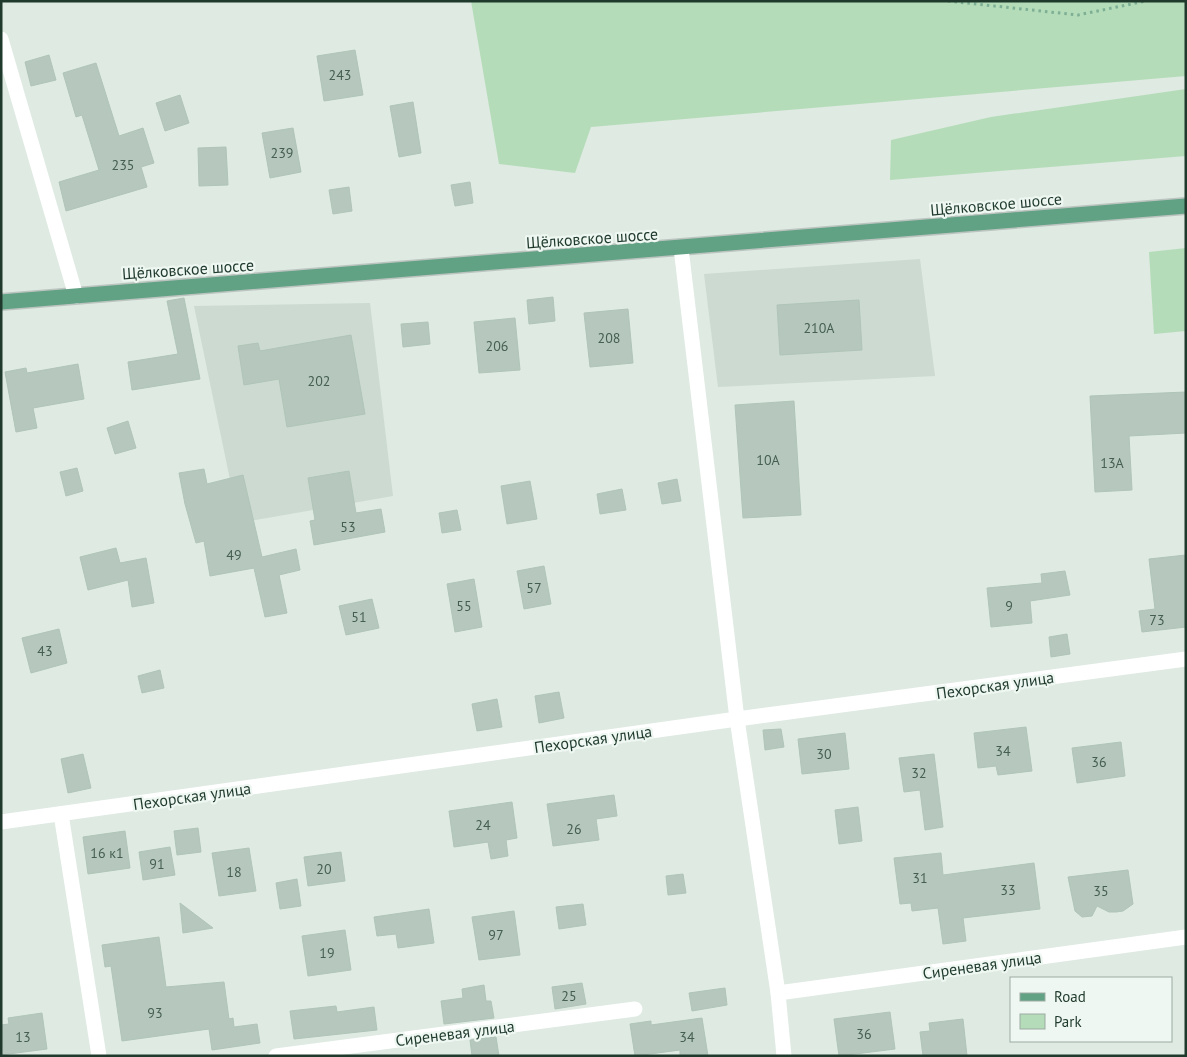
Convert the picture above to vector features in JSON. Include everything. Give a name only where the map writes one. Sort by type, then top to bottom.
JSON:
[{"type":"main road","name":"Щёлковское шоссе","points":[[1,302],[1186,206]]},
{"type":"street","points":[[1,39],[76,296]]},
{"type":"street","points":[[681,248],[737,719],[778,993],[784,1056]]},
{"type":"street","name":"Пехорская улица","points":[[1,822],[737,719],[1186,659]]},
{"type":"street","points":[[61,814],[99,1056]]},
{"type":"street","name":"Сиреневая улица","points":[[778,993],[1186,937]]},
{"type":"street","name":"Сиреневая улица","points":[[276,1056],[635,1009]]},
{"type":"path","points":[[948,1],[1078,14],[1146,1]]},
{"type":"shaded area","points":[[920,259],[935,376],[718,387],[704,274]]},
{"type":"shaded area","points":[[370,303],[393,496],[239,523],[194,306]]},
{"type":"green space","points":[[471,1],[1186,1],[1186,76],[591,127],[575,173],[499,164]]},
{"type":"green space","points":[[1186,89],[1186,156],[890,180],[891,140],[991,117]]},
{"type":"green space","points":[[1186,248],[1186,331],[1154,334],[1149,252]]},
{"type":"building","points":[[355,50],[363,95],[324,101],[317,56]]},
{"type":"building","points":[[49,55],[56,80],[31,86],[25,62]]},
{"type":"building","points":[[96,63],[119,136],[143,128],[154,163],[141,167],[147,187],[66,211],[59,182],[99,170],[82,115],[76,117],[63,73]]},
{"type":"building","points":[[180,95],[189,123],[165,131],[156,103]]},
{"type":"building","points":[[413,102],[421,153],[399,157],[390,106]]},
{"type":"building","points":[[293,128],[301,172],[270,178],[262,133]]},
{"type":"building","points":[[226,147],[228,185],[199,186],[198,148]]},
{"type":"building","points":[[470,182],[473,203],[455,206],[451,185]]},
{"type":"building","points":[[349,187],[352,211],[333,214],[329,190]]},
{"type":"building","points":[[553,297],[555,321],[529,324],[527,300]]},
{"type":"building","points":[[184,298],[200,379],[132,390],[128,362],[178,354],[167,301]]},
{"type":"building","points":[[859,300],[862,350],[780,355],[777,305]]},
{"type":"building","points":[[628,309],[633,363],[590,367],[584,313]]},
{"type":"building","points":[[515,318],[520,370],[479,373],[474,322]]},
{"type":"building","points":[[428,322],[430,344],[403,347],[401,324]]},
{"type":"building","points":[[351,335],[365,414],[287,427],[279,379],[244,385],[238,346],[258,343],[260,351]]},
{"type":"building","points":[[78,364],[84,399],[33,408],[37,428],[16,432],[5,372],[26,368],[27,373]]},
{"type":"building","points":[[1186,392],[1186,433],[1129,436],[1132,490],[1095,492],[1090,396]]},
{"type":"building","points":[[794,401],[801,515],[743,518],[735,405]]},
{"type":"building","points":[[128,421],[136,448],[115,454],[107,428]]},
{"type":"building","points":[[77,468],[83,491],[66,496],[60,472]]},
{"type":"building","points":[[204,469],[207,484],[243,475],[262,557],[296,549],[300,570],[279,575],[287,613],[265,617],[254,568],[210,576],[204,541],[196,543],[179,473]]},
{"type":"building","points":[[349,471],[356,513],[381,509],[385,532],[314,545],[310,521],[315,520],[308,478]]},
{"type":"building","points":[[677,479],[681,501],[662,504],[658,483]]},
{"type":"building","points":[[530,481],[537,519],[507,524],[501,486]]},
{"type":"building","points":[[622,489],[626,510],[600,514],[597,494]]},
{"type":"building","points":[[457,510],[461,530],[442,533],[439,513]]},
{"type":"building","points":[[116,548],[120,563],[146,558],[154,603],[132,607],[128,580],[88,590],[80,557]]},
{"type":"building","points":[[1186,555],[1186,627],[1142,632],[1139,611],[1155,609],[1149,559]]},
{"type":"building","points":[[544,566],[551,604],[524,609],[517,571]]},
{"type":"building","points":[[1065,571],[1070,595],[1030,601],[1032,623],[991,627],[987,588],[1042,583],[1041,574]]},
{"type":"building","points":[[474,579],[482,627],[455,632],[447,584]]},
{"type":"building","points":[[372,599],[379,628],[346,635],[339,606]]},
{"type":"building","points":[[59,629],[67,663],[31,673],[22,638]]},
{"type":"building","points":[[1067,634],[1070,654],[1051,657],[1049,637]]},
{"type":"building","points":[[160,670],[164,688],[142,693],[138,676]]},
{"type":"building","points":[[559,692],[564,718],[539,723],[535,696]]},
{"type":"building","points":[[497,699],[502,727],[477,731],[472,704]]},
{"type":"building","points":[[1026,727],[1032,771],[998,775],[996,766],[978,768],[974,733]]},
{"type":"building","points":[[781,729],[784,747],[765,750],[763,730]]},
{"type":"building","points":[[845,733],[849,769],[802,774],[798,739]]},
{"type":"building","points":[[1121,742],[1125,776],[1077,783],[1072,748]]},
{"type":"building","points":[[83,754],[91,788],[68,793],[61,759]]},
{"type":"building","points":[[934,754],[943,827],[925,830],[920,790],[904,792],[899,758]]},
{"type":"building","points":[[614,795],[617,816],[596,819],[599,840],[553,846],[547,804]]},
{"type":"building","points":[[512,802],[517,838],[506,840],[508,856],[491,859],[488,842],[454,847],[449,811]]},
{"type":"building","points":[[858,807],[862,841],[839,844],[835,810]]},
{"type":"building","points":[[198,828],[201,852],[177,855],[174,831]]},
{"type":"building","points":[[125,831],[130,868],[88,874],[83,837]]},
{"type":"building","points":[[170,847],[175,875],[143,880],[139,852]]},
{"type":"building","points":[[249,848],[256,891],[219,896],[212,853]]},
{"type":"building","points":[[341,852],[345,881],[308,886],[304,857]]},
{"type":"building","points":[[941,853],[943,875],[1034,863],[1040,909],[963,918],[966,941],[943,944],[938,908],[912,911],[911,903],[900,904],[894,858]]},
{"type":"building","points":[[1128,870],[1133,904],[1123,911],[1116,912],[1109,912],[1097,906],[1092,916],[1082,917],[1075,911],[1068,877]]},
{"type":"building","points":[[683,874],[686,893],[668,895],[666,876]]},
{"type":"building","points":[[297,879],[301,906],[280,909],[276,883]]},
{"type":"building","points":[[180,903],[213,928],[183,933]]},
{"type":"building","points":[[583,904],[586,925],[559,929],[556,907]]},
{"type":"building","points":[[429,909],[434,943],[398,948],[396,934],[377,936],[374,917]]},
{"type":"building","points":[[514,911],[520,955],[479,960],[472,917]]},
{"type":"building","points":[[345,930],[351,970],[308,976],[302,936]]},
{"type":"building","points":[[159,937],[166,987],[224,982],[229,1019],[233,1018],[234,1027],[257,1024],[260,1043],[212,1050],[209,1029],[122,1041],[111,966],[105,967],[102,945]]},
{"type":"building","points":[[582,983],[586,1004],[555,1009],[552,987]]},
{"type":"building","points":[[484,985],[486,1001],[491,1001],[494,1018],[444,1024],[441,1001],[463,998],[462,989]]},
{"type":"building","points":[[725,988],[727,1005],[692,1011],[689,993]]},
{"type":"building","points":[[336,1006],[337,1012],[374,1007],[377,1030],[294,1039],[290,1011]]},
{"type":"building","points":[[890,1012],[895,1049],[839,1056],[834,1019]]},
{"type":"building","points":[[42,1013],[47,1049],[1,1055],[1,1025],[9,1024],[8,1018]]},
{"type":"building","points":[[702,1018],[708,1056],[680,1056],[680,1050],[635,1056],[630,1024],[651,1021],[651,1025]]},
{"type":"building","points":[[963,1019],[967,1056],[923,1056],[920,1032],[930,1031],[929,1023]]},
{"type":"building","points":[[496,1037],[499,1056],[472,1056],[470,1040]]}]
